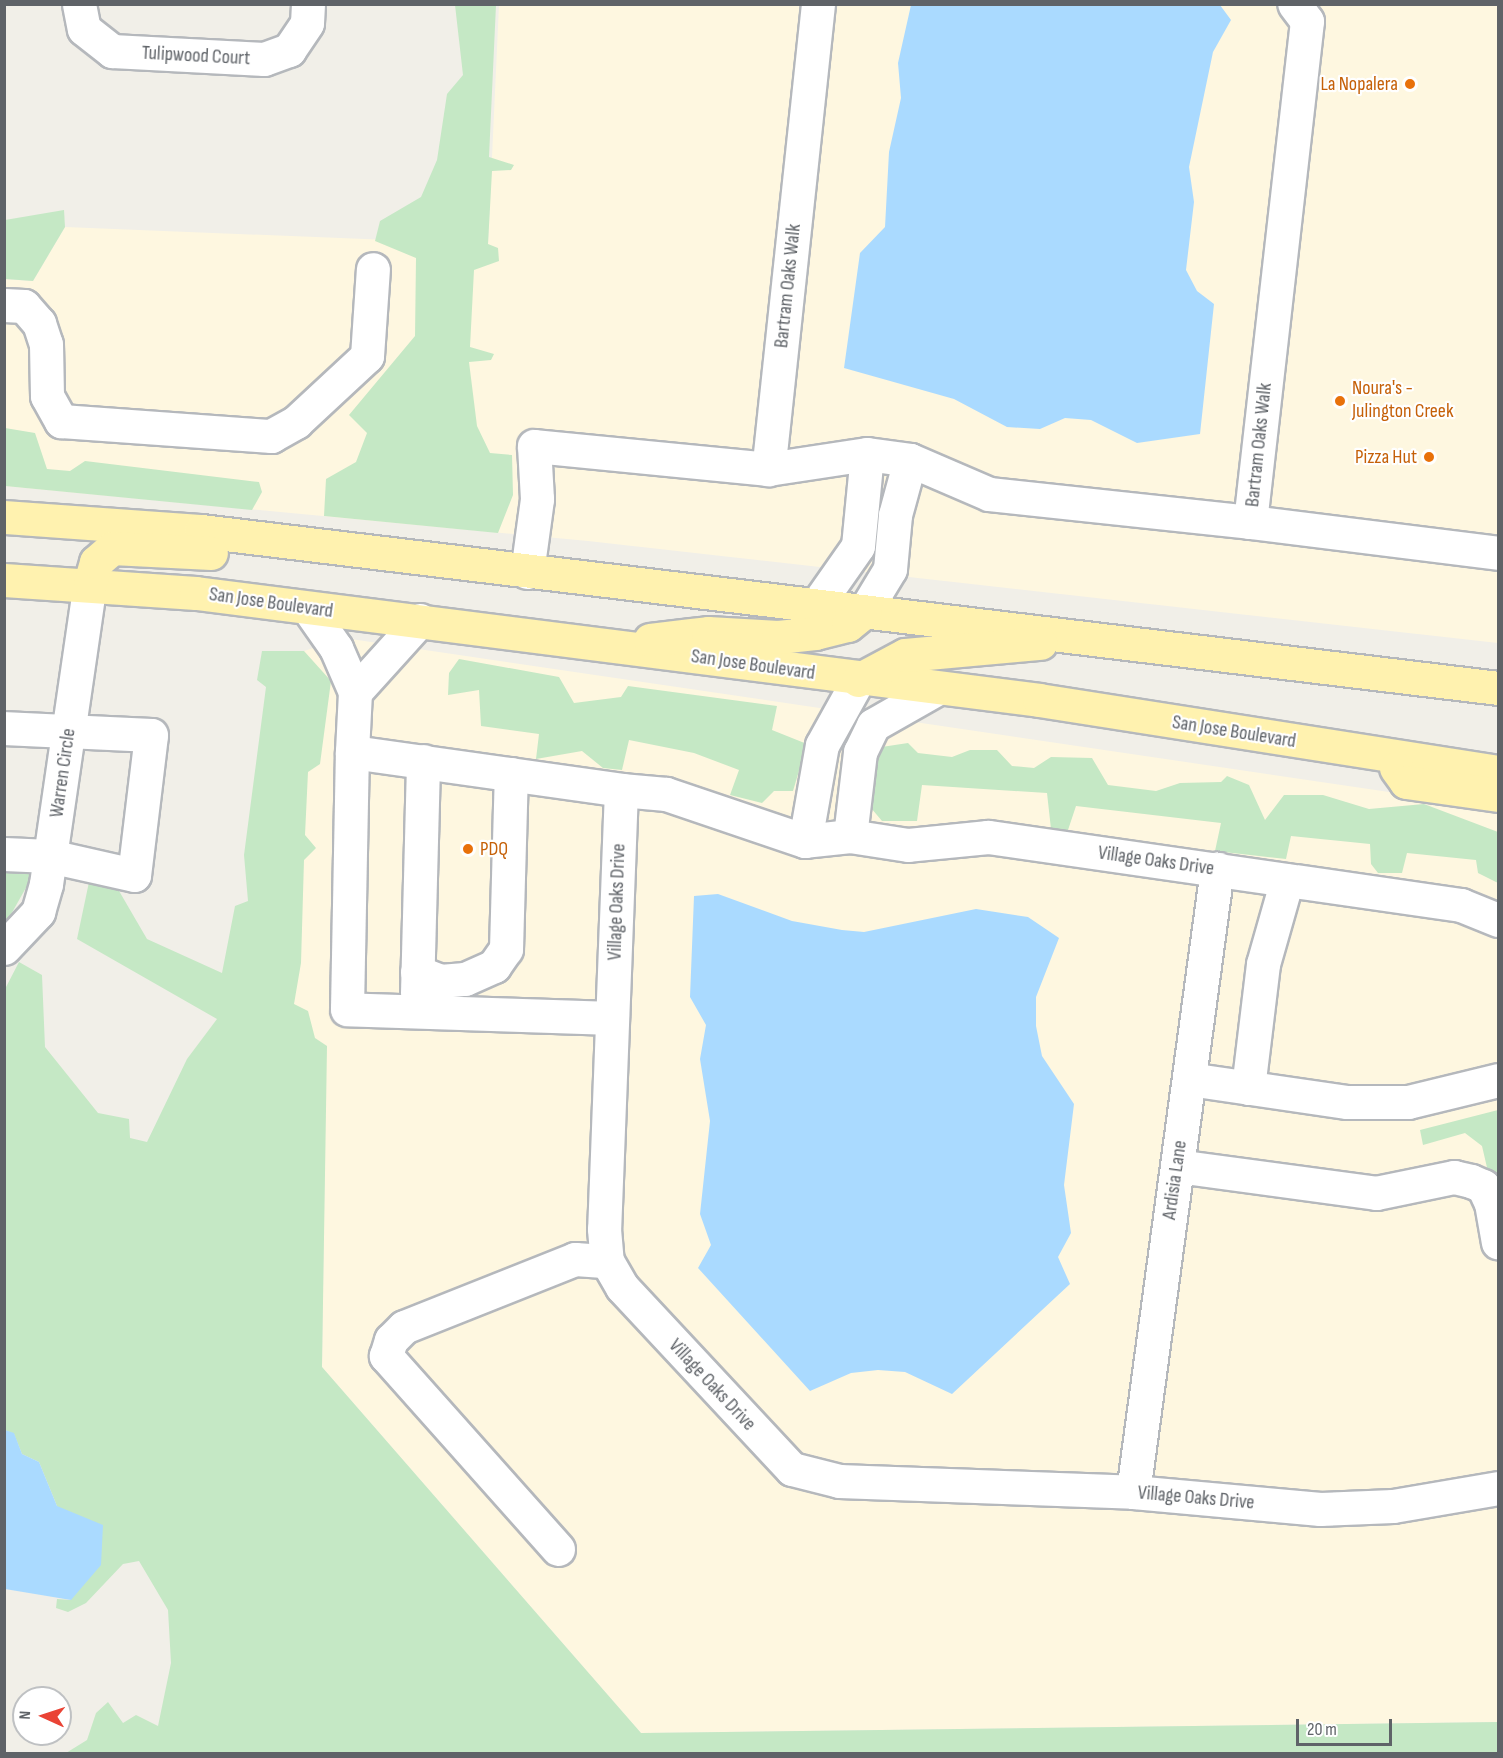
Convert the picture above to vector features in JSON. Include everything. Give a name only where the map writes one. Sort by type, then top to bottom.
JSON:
[{"type":"main road","points":[[4,518],[248,537],[864,612],[1086,636],[1498,688]]},
{"type":"main road","points":[[90,583],[96,562],[112,548],[218,554],[248,537]]},
{"type":"main road","name":"San Jose Boulevard","points":[[4,580],[90,583],[420,620],[858,680],[1040,700],[1387,757],[1498,772]]},
{"type":"main road","points":[[604,645],[708,633],[806,634],[848,624],[864,612]]},
{"type":"main road","points":[[858,680],[905,655],[988,651],[1086,636]]},
{"type":"main road","points":[[1387,757],[1406,782],[1498,795]]},
{"type":"street","name":"Tulipwood Court","points":[[79,4],[84,29],[112,51],[264,59],[290,50],[307,23],[308,4]]},
{"type":"street","name":"Bartram Oaks Walk","points":[[818,4],[768,469],[867,453],[910,460],[989,494],[1250,522],[1309,10]]},
{"type":"street","points":[[4,305],[24,306],[39,323],[46,344],[46,396],[61,421],[271,436],[296,422],[367,356],[373,269]]},
{"type":"street","points":[[527,572],[537,499],[534,446],[768,469]]},
{"type":"street","points":[[816,606],[858,546],[867,453]]},
{"type":"street","points":[[864,612],[890,569],[895,515],[910,460]]},
{"type":"street","points":[[1250,522],[1498,553]]},
{"type":"street","name":"Warren Circle","points":[[4,948],[38,912],[50,856],[90,583]]},
{"type":"street","points":[[308,608],[336,648],[355,692],[347,1009],[612,1018]]},
{"type":"street","points":[[355,692],[420,620]]},
{"type":"street","points":[[805,841],[822,746],[858,680]]},
{"type":"street","points":[[850,836],[860,752],[873,725],[936,689]]},
{"type":"street","points":[[4,728],[69,729],[151,735],[134,874],[50,856],[4,854]]},
{"type":"street","points":[[352,752],[621,790]]},
{"type":"street","points":[[416,1011],[423,761]]},
{"type":"street","points":[[417,972],[440,981],[465,979],[494,966],[506,949],[511,774]]},
{"type":"street","name":"Village Oaks Drive","points":[[1461,905],[988,837],[908,845],[850,836],[805,841],[666,794],[621,790],[612,1018],[608,1261],[622,1287],[792,1469],[839,1481],[1133,1492],[1320,1509],[1394,1506],[1498,1488]]},
{"type":"street","name":"Ardisia Lane","points":[[1133,1492],[1217,869]]},
{"type":"street","points":[[1248,1088],[1263,964],[1287,880]]},
{"type":"street","points":[[1461,905],[1498,893]]},
{"type":"street","points":[[1461,905],[1498,920]]},
{"type":"street","points":[[1189,1079],[1347,1102],[1408,1102],[1498,1080]]},
{"type":"street","points":[[1178,1166],[1376,1193],[1454,1177],[1471,1180],[1483,1186],[1491,1203],[1498,1242]]},
{"type":"street","points":[[558,1549],[386,1356],[391,1340],[404,1327],[575,1259],[608,1261]]},
{"type":"shaded area","points":[[499,5],[1498,5],[1498,643],[588,541],[5,486],[4,279],[33,281],[65,227],[488,244]]},
{"type":"shaded area","points":[[344,638],[1498,808],[1498,1722],[641,1733],[322,1367],[326,1060],[284,1035],[304,651]]},
{"type":"green space","points":[[455,5],[496,5],[489,157],[514,165],[511,170],[492,171],[488,244],[498,248],[499,261],[474,270],[470,347],[494,354],[491,360],[469,362],[477,426],[490,453],[512,455],[513,495],[498,533],[324,516],[326,479],[356,462],[367,433],[349,415],[415,336],[416,258],[375,241],[380,221],[421,197],[437,160],[447,94],[463,75]]},
{"type":"green space","points":[[64,210],[65,227],[33,281],[5,279],[5,220]]},
{"type":"green space","points":[[5,428],[35,433],[47,469],[70,471],[85,461],[259,482],[262,492],[252,510],[5,486]]},
{"type":"green space","points":[[262,651],[304,651],[331,681],[320,764],[308,772],[305,835],[316,848],[304,860],[301,963],[294,1004],[308,1011],[315,1038],[327,1046],[322,1367],[641,1733],[1498,1722],[1498,1753],[66,1753],[87,1740],[96,1713],[108,1702],[123,1723],[136,1715],[158,1726],[171,1663],[168,1610],[139,1561],[123,1564],[86,1603],[68,1612],[56,1608],[57,1599],[71,1600],[57,1506],[39,1462],[22,1454],[14,1434],[5,1430],[5,989],[19,962],[42,975],[45,1047],[98,1113],[129,1119],[130,1138],[147,1142],[187,1059],[217,1019],[77,939],[89,882],[115,884],[147,939],[222,973],[235,906],[248,901],[244,855],[266,687],[257,680]]},
{"type":"green space","points":[[459,659],[559,677],[574,703],[621,697],[628,686],[777,706],[772,730],[807,744],[793,791],[774,791],[762,803],[730,795],[739,770],[694,753],[629,740],[622,770],[603,768],[582,751],[536,759],[539,734],[481,726],[479,690],[448,695],[449,673]]},
{"type":"green space","points":[[908,743],[918,753],[952,757],[970,750],[997,750],[1012,766],[1034,768],[1051,757],[1092,758],[1108,785],[1156,791],[1180,783],[1221,782],[1227,776],[1249,785],[1265,820],[1284,795],[1323,795],[1369,809],[1424,804],[1498,832],[1498,883],[1478,873],[1476,860],[1407,853],[1402,873],[1378,873],[1371,864],[1370,844],[1291,836],[1286,859],[1215,851],[1221,823],[1076,806],[1066,836],[1051,829],[1047,793],[922,785],[917,821],[882,821],[866,802],[875,748]]},
{"type":"green space","points":[[18,856],[32,877],[5,925],[5,857]]},
{"type":"green space","points":[[1498,1110],[1498,1215],[1482,1146],[1465,1133],[1423,1145],[1420,1130]]},
{"type":"water","points":[[911,5],[1220,5],[1231,20],[1213,52],[1189,167],[1194,202],[1186,270],[1197,291],[1214,304],[1200,434],[1137,443],[1091,420],[1065,418],[1040,429],[1007,427],[954,399],[844,368],[860,253],[885,227],[889,152],[901,98],[898,63]]},
{"type":"water","points":[[718,894],[792,921],[842,930],[864,932],[976,909],[1028,917],[1059,938],[1036,997],[1036,1026],[1042,1056],[1074,1104],[1064,1185],[1071,1233],[1058,1257],[1070,1284],[952,1394],[905,1372],[878,1370],[851,1373],[810,1391],[698,1268],[711,1245],[700,1214],[710,1121],[700,1059],[706,1025],[690,997],[694,896]]},
{"type":"water","points":[[5,1430],[14,1433],[22,1454],[39,1462],[57,1506],[103,1525],[101,1565],[71,1600],[5,1589]]},
{"type":"place","name":"La Nopalera","points":[[1410,84]]},
{"type":"place","name":"Noura's - Julington Creek","points":[[1340,401]]},
{"type":"place","name":"Pizza Hut","points":[[1429,457]]},
{"type":"place","name":"PDQ","points":[[468,849]]}]
